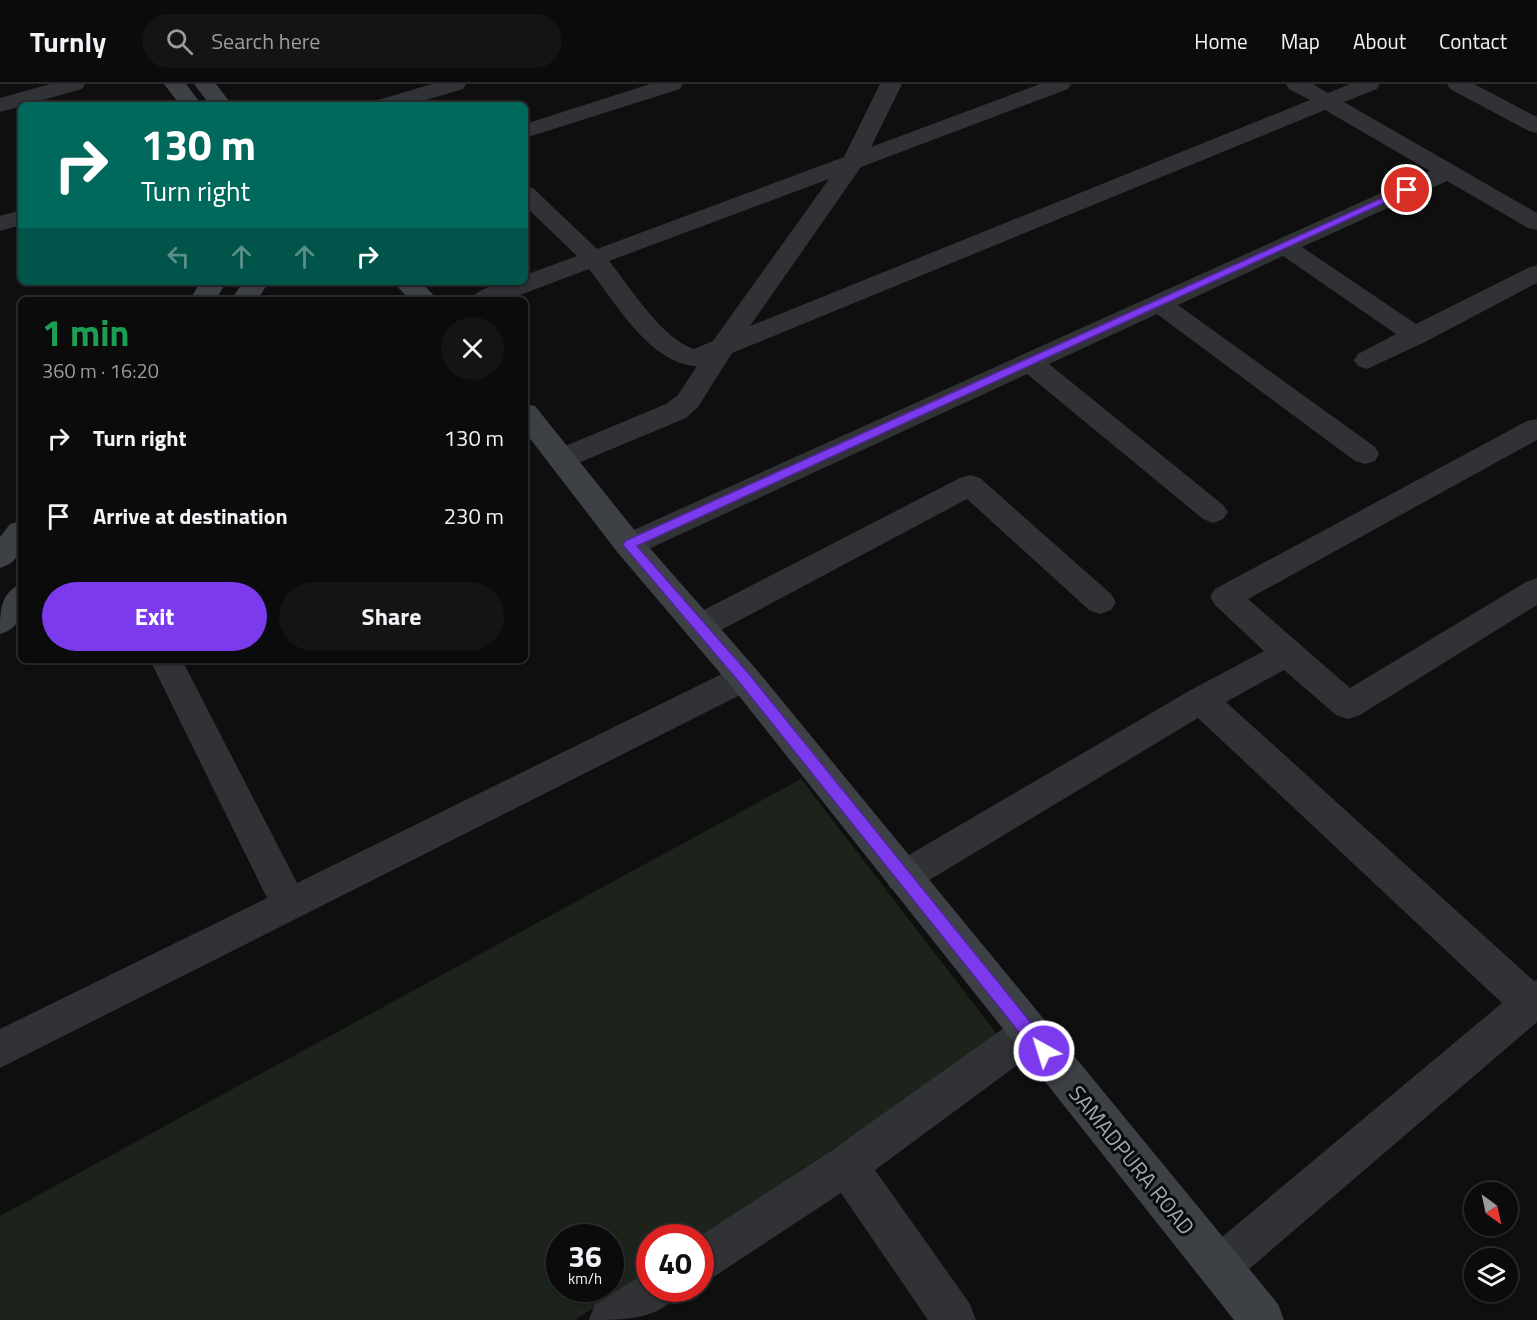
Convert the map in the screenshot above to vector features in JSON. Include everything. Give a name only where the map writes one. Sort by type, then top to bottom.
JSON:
[{"type":"street","points":[[0,105],[74,84]]},
{"type":"street","points":[[175,84],[189,102]]},
{"type":"street","points":[[205,84],[219,102]]},
{"type":"street","points":[[396,102],[455,84]]},
{"type":"street","points":[[528,131],[672,84]]},
{"type":"street","points":[[561,459],[658,420],[676,411],[688,401],[723,346],[853,161],[891,84]]},
{"type":"street","points":[[528,283],[1060,84]]},
{"type":"street","points":[[1297,84],[1537,223]]},
{"type":"street","points":[[528,196],[592,258],[658,338],[674,351],[695,358],[1369,84]]},
{"type":"street","points":[[1458,84],[1537,126]]},
{"type":"street","points":[[629,545],[1449,171]]},
{"type":"street","points":[[0,224],[18,218]]},
{"type":"street","points":[[1284,246],[1416,336]]},
{"type":"street","points":[[1367,360],[1537,273]]},
{"type":"street","points":[[409,285],[422,297]]},
{"type":"street","points":[[491,297],[522,285]]},
{"type":"street","points":[[1159,303],[1365,453]]},
{"type":"street","points":[[1029,362],[1213,512]]},
{"type":"street","name":"SAMADPURA ROAD","points":[[528,422],[561,459],[629,545],[744,678],[1262,1320]]},
{"type":"street","points":[[1537,428],[1226,597],[1347,706],[1537,590]]},
{"type":"street","points":[[699,627],[970,485],[1101,602]]},
{"type":"street","points":[[0,557],[18,536]]},
{"type":"street","points":[[0,622],[18,600]]},
{"type":"street","points":[[903,877],[1201,700],[1287,654]]},
{"type":"street","points":[[168,663],[289,905]]},
{"type":"street","points":[[0,1049],[744,678]]},
{"type":"street","points":[[1201,700],[1533,1001],[1219,1267]]},
{"type":"street","points":[[714,1252],[847,1165],[1029,1033]]},
{"type":"street","points":[[847,1165],[954,1320]]},
{"type":"street","points":[[620,1318],[641,1302]]},
{"type":"shaded area","points":[[801,779],[1000,1038],[714,1228],[714,1224],[636,1224],[636,1280],[624,1288],[624,1224],[546,1224],[546,1302],[602,1302],[575,1320],[0,1320],[0,1216]]},
{"type":"route","points":[[1044,1051],[744,678],[629,545],[1407,190]]}]
